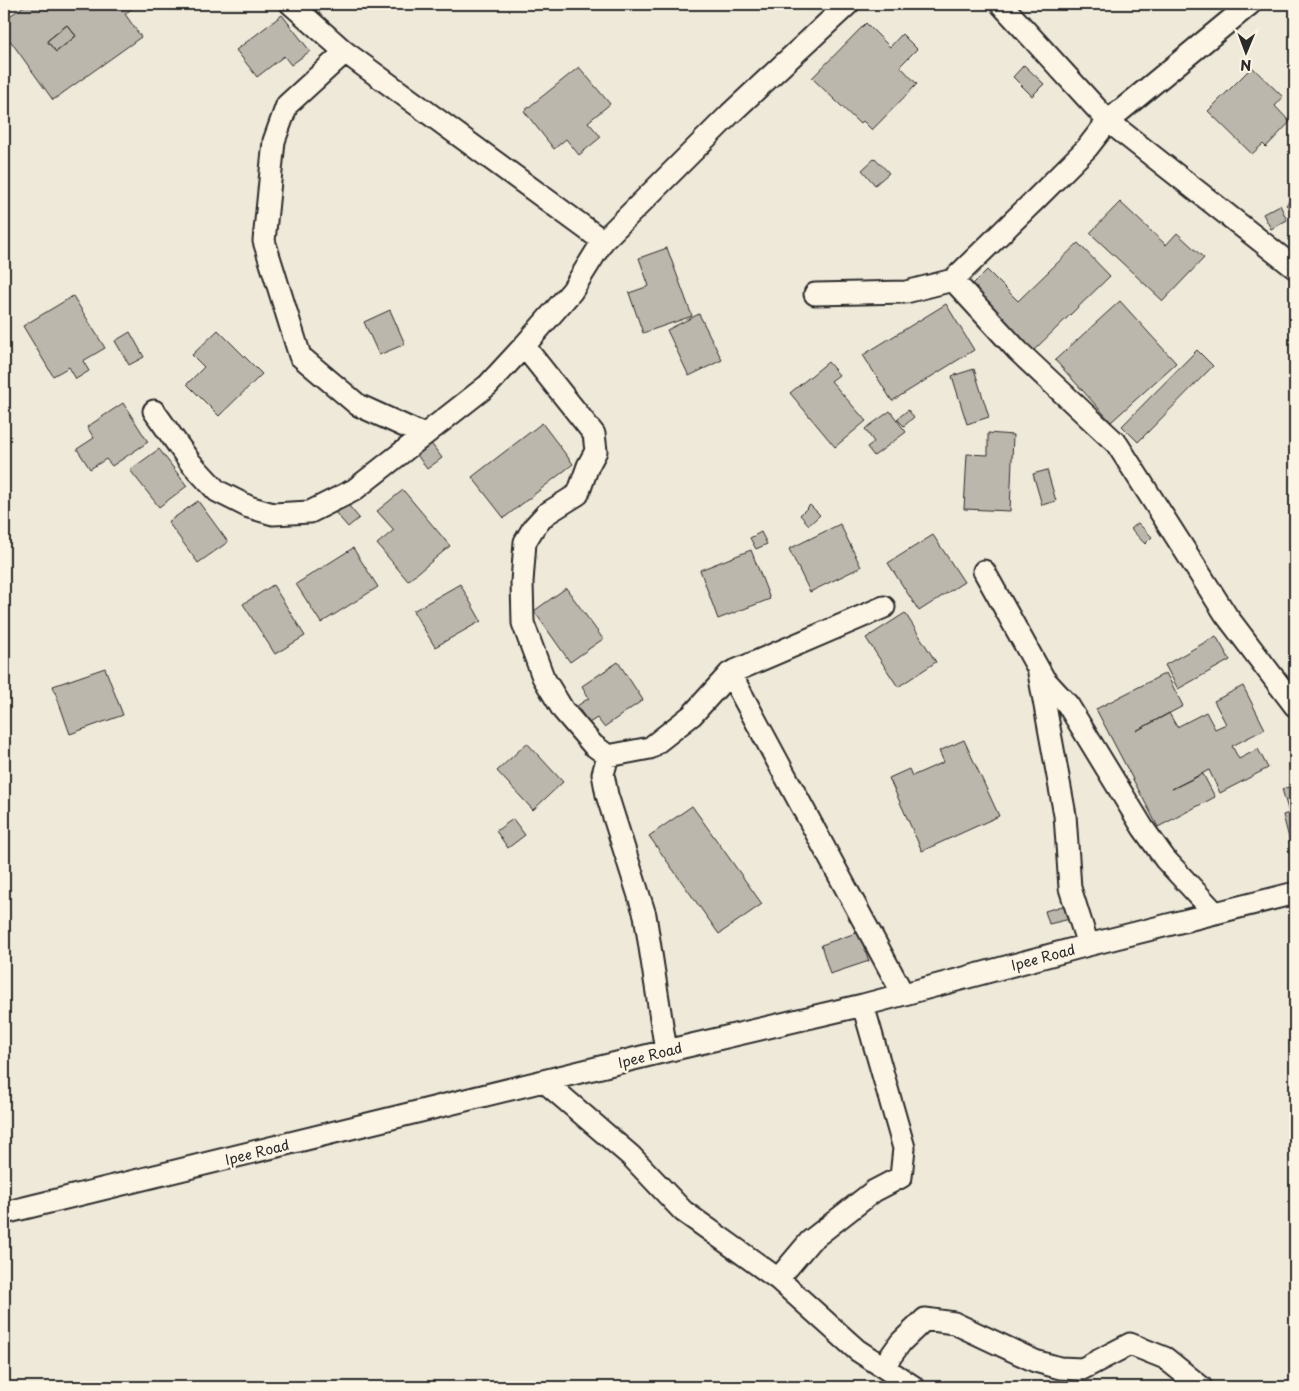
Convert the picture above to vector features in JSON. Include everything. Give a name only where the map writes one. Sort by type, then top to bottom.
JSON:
[{"type":"street","points":[[291,4],[345,52],[603,241]]},
{"type":"street","points":[[154,411],[190,462],[217,491],[249,507],[273,514],[310,512],[354,490],[422,434],[488,384],[572,291],[603,241],[730,114],[848,4]]},
{"type":"street","points":[[1001,4],[1108,121],[1295,268]]},
{"type":"street","points":[[815,294],[906,292],[953,280],[1087,148],[1108,121],[1250,4]]},
{"type":"street","points":[[345,52],[287,105],[274,142],[264,240],[300,356],[358,406],[422,434]]},
{"type":"street","points":[[953,280],[1018,351],[1117,444],[1226,615],[1295,706]]},
{"type":"street","points":[[524,346],[594,434],[596,451],[588,466],[578,494],[546,514],[534,527],[525,542],[522,582],[523,623],[543,677],[563,710],[593,745],[608,756],[650,748],[692,715],[730,673],[884,607]]},
{"type":"street","points":[[984,571],[1039,670],[1068,705],[1118,789],[1160,851],[1215,913]]},
{"type":"street","points":[[1039,670],[1065,815],[1070,888],[1088,945]]},
{"type":"street","points":[[730,673],[903,994]]},
{"type":"street","points":[[608,756],[603,774],[604,781],[645,915],[666,1051]]},
{"type":"street","name":"Ipee Road","points":[[4,1213],[666,1051],[863,1006],[1088,945],[1295,893]]},
{"type":"street","points":[[778,1278],[810,1241],[874,1191],[901,1177],[904,1148],[863,1006]]},
{"type":"street","points":[[545,1082],[631,1156],[683,1211],[778,1278],[857,1350],[914,1387]]},
{"type":"street","points":[[883,1367],[901,1342],[924,1319],[954,1323],[1035,1361],[1060,1368],[1082,1369],[1130,1344],[1165,1358],[1201,1387]]},
{"type":"building","points":[[27,4],[134,4],[135,6],[125,14],[141,37],[53,100],[4,32],[4,20]],"holes":[[[67,25],[76,36],[56,52],[47,41]]]},
{"type":"building","points":[[282,15],[310,51],[291,65],[284,56],[257,77],[236,50]]},
{"type":"building","points":[[866,23],[890,47],[902,34],[917,49],[900,66],[917,84],[872,130],[863,121],[860,124],[812,78]]},
{"type":"building","points":[[67,25],[76,36],[56,52],[47,41]]},
{"type":"building","points":[[1024,65],[1044,84],[1032,96],[1013,77]]},
{"type":"building","points":[[579,67],[610,104],[588,122],[601,137],[579,155],[566,139],[554,149],[524,111]]},
{"type":"building","points":[[1252,67],[1283,97],[1275,106],[1290,122],[1266,147],[1263,144],[1252,154],[1208,111]]},
{"type":"building","points":[[875,158],[889,173],[875,185],[862,170]]},
{"type":"building","points":[[1295,194],[1295,212],[1286,205]]},
{"type":"building","points":[[1120,202],[1166,245],[1177,233],[1204,258],[1163,301],[1090,233]]},
{"type":"building","points":[[1280,205],[1287,220],[1271,229],[1263,214]]},
{"type":"building","points":[[1078,243],[1110,276],[1033,351],[970,287],[987,270],[1018,301]]},
{"type":"building","points":[[667,248],[692,316],[643,333],[629,293],[649,286],[639,258]]},
{"type":"building","points":[[73,296],[105,348],[83,361],[89,371],[76,379],[69,367],[53,376],[23,326]]},
{"type":"building","points":[[1120,301],[1176,363],[1111,422],[1055,360]]},
{"type":"building","points":[[946,304],[974,350],[892,401],[863,355]]},
{"type":"building","points":[[390,310],[405,344],[379,355],[364,322]]},
{"type":"building","points":[[699,314],[722,360],[689,376],[667,330]]},
{"type":"building","points":[[218,330],[262,374],[219,416],[187,384],[204,367],[192,355]]},
{"type":"building","points":[[130,332],[144,357],[129,365],[115,341]]},
{"type":"building","points":[[1197,350],[1213,366],[1138,442],[1122,426]]},
{"type":"building","points":[[828,362],[839,375],[831,381],[866,421],[835,447],[790,393]]},
{"type":"building","points":[[974,369],[989,417],[967,424],[952,376]]},
{"type":"building","points":[[123,403],[148,442],[112,466],[106,459],[90,469],[77,449],[94,438],[87,427]]},
{"type":"building","points":[[908,410],[914,417],[904,426],[897,419]]},
{"type":"building","points":[[890,411],[906,432],[874,456],[867,447],[874,442],[865,429]]},
{"type":"building","points":[[542,423],[573,464],[504,518],[472,477]]},
{"type":"building","points":[[988,433],[1013,435],[1010,511],[964,509],[967,454],[988,455]]},
{"type":"building","points":[[430,442],[442,458],[427,469],[415,452]]},
{"type":"building","points":[[159,449],[187,486],[159,507],[130,470]]},
{"type":"building","points":[[1047,470],[1056,501],[1042,505],[1033,474]]},
{"type":"building","points":[[403,490],[450,546],[408,581],[377,544],[394,530],[377,511]]},
{"type":"building","points":[[198,501],[228,542],[198,563],[168,522]]},
{"type":"building","points":[[345,501],[359,518],[348,527],[334,511]]},
{"type":"building","points":[[810,505],[820,515],[809,525],[800,515]]},
{"type":"building","points":[[1138,523],[1152,537],[1145,544],[1131,529]]},
{"type":"building","points":[[840,524],[861,567],[810,592],[789,549]]},
{"type":"building","points":[[761,532],[767,544],[756,549],[750,538]]},
{"type":"building","points":[[933,535],[964,582],[919,611],[888,563]]},
{"type":"building","points":[[353,548],[378,587],[321,623],[296,584]]},
{"type":"building","points":[[751,550],[770,599],[718,619],[700,570]]},
{"type":"building","points":[[460,584],[481,621],[435,647],[413,611]]},
{"type":"building","points":[[273,585],[305,636],[275,654],[243,604]]},
{"type":"building","points":[[566,588],[603,639],[570,662],[534,611]]},
{"type":"building","points":[[905,613],[936,662],[898,687],[866,638]]},
{"type":"building","points":[[1216,636],[1230,660],[1178,689],[1165,665]]},
{"type":"building","points":[[618,662],[643,700],[604,727],[597,718],[589,723],[577,706],[589,698],[582,686]]},
{"type":"building","points":[[105,668],[123,715],[70,734],[53,686]]},
{"type":"building","points":[[1166,673],[1183,706],[1169,713],[1177,727],[1206,712],[1215,729],[1226,724],[1214,701],[1243,686],[1265,729],[1232,746],[1239,759],[1258,749],[1268,768],[1220,793],[1209,770],[1172,789],[1203,774],[1215,797],[1158,827],[1096,709]]},
{"type":"building","points":[[964,740],[999,816],[922,851],[889,778],[909,769],[912,776],[944,762],[939,751]]},
{"type":"building","points":[[527,743],[563,782],[533,810],[497,771]]},
{"type":"building","points":[[1295,785],[1295,845],[1291,846],[1283,815],[1289,813],[1282,789]]},
{"type":"building","points":[[692,806],[762,904],[719,934],[649,836]]},
{"type":"building","points":[[513,819],[525,835],[508,848],[496,831]]},
{"type":"building","points":[[1066,905],[1070,919],[1049,924],[1045,911]]},
{"type":"building","points":[[859,932],[869,961],[830,974],[821,945]]}]
